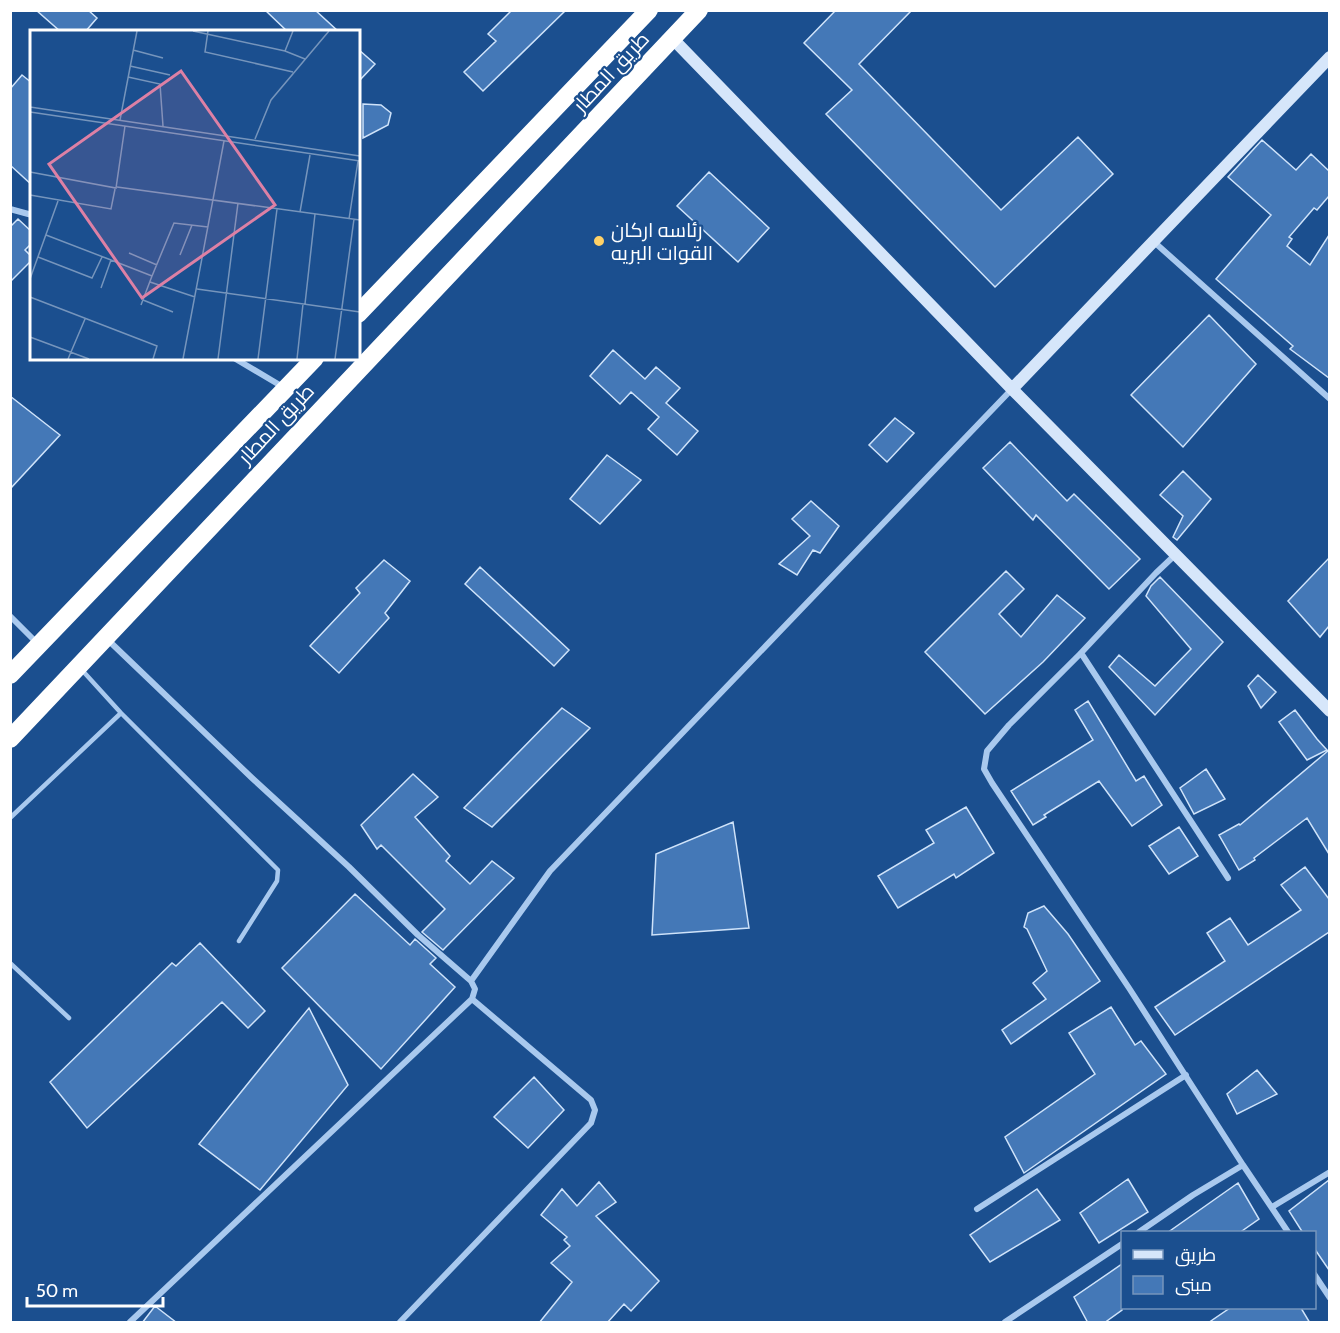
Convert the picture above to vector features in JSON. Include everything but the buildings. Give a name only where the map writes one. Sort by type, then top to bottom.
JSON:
[{"type":"highway","name":"طريق المطار","points":[[360,312],[650,10]]},
{"type":"highway","name":"طريق المطار","points":[[10,739],[699,10]]},
{"type":"highway","name":"طريق المطار","points":[[10,675],[313,360]]},
{"type":"street","points":[[673,39],[1012,389],[1329,711]]},
{"type":"street","points":[[471,981],[550,871],[1329,57]]},
{"type":"street","points":[[10,209],[30,214]]},
{"type":"street","points":[[1153,240],[1329,399]]},
{"type":"street","points":[[237,360],[286,388]]},
{"type":"street","points":[[1176,554],[1009,725],[987,751],[984,769],[1287,1231]]},
{"type":"street","points":[[10,616],[39,645]]},
{"type":"street","points":[[105,638],[349,867],[418,935],[471,981],[475,989],[472,999],[130,1323]]},
{"type":"street","points":[[1080,653],[1228,878]]},
{"type":"street","points":[[400,1323],[591,1123],[595,1110],[591,1100],[472,999]]},
{"type":"street","points":[[977,1209],[1186,1075]]},
{"type":"street","points":[[1142,1231],[1193,1196],[1243,1166]]},
{"type":"street","points":[[1272,1207],[1329,1172]]},
{"type":"street","points":[[1005,1323],[1121,1245]]},
{"type":"street","points":[[1316,1277],[1329,1298]]},
{"type":"lane","points":[[79,667],[121,713],[278,870],[277,881],[239,940]]},
{"type":"lane","points":[[10,818],[121,713]]},
{"type":"lane","points":[[10,963],[69,1018]]},
{"type":"place","name":"رئاسه اركان القوات البريه","points":[[599,241]]}]
